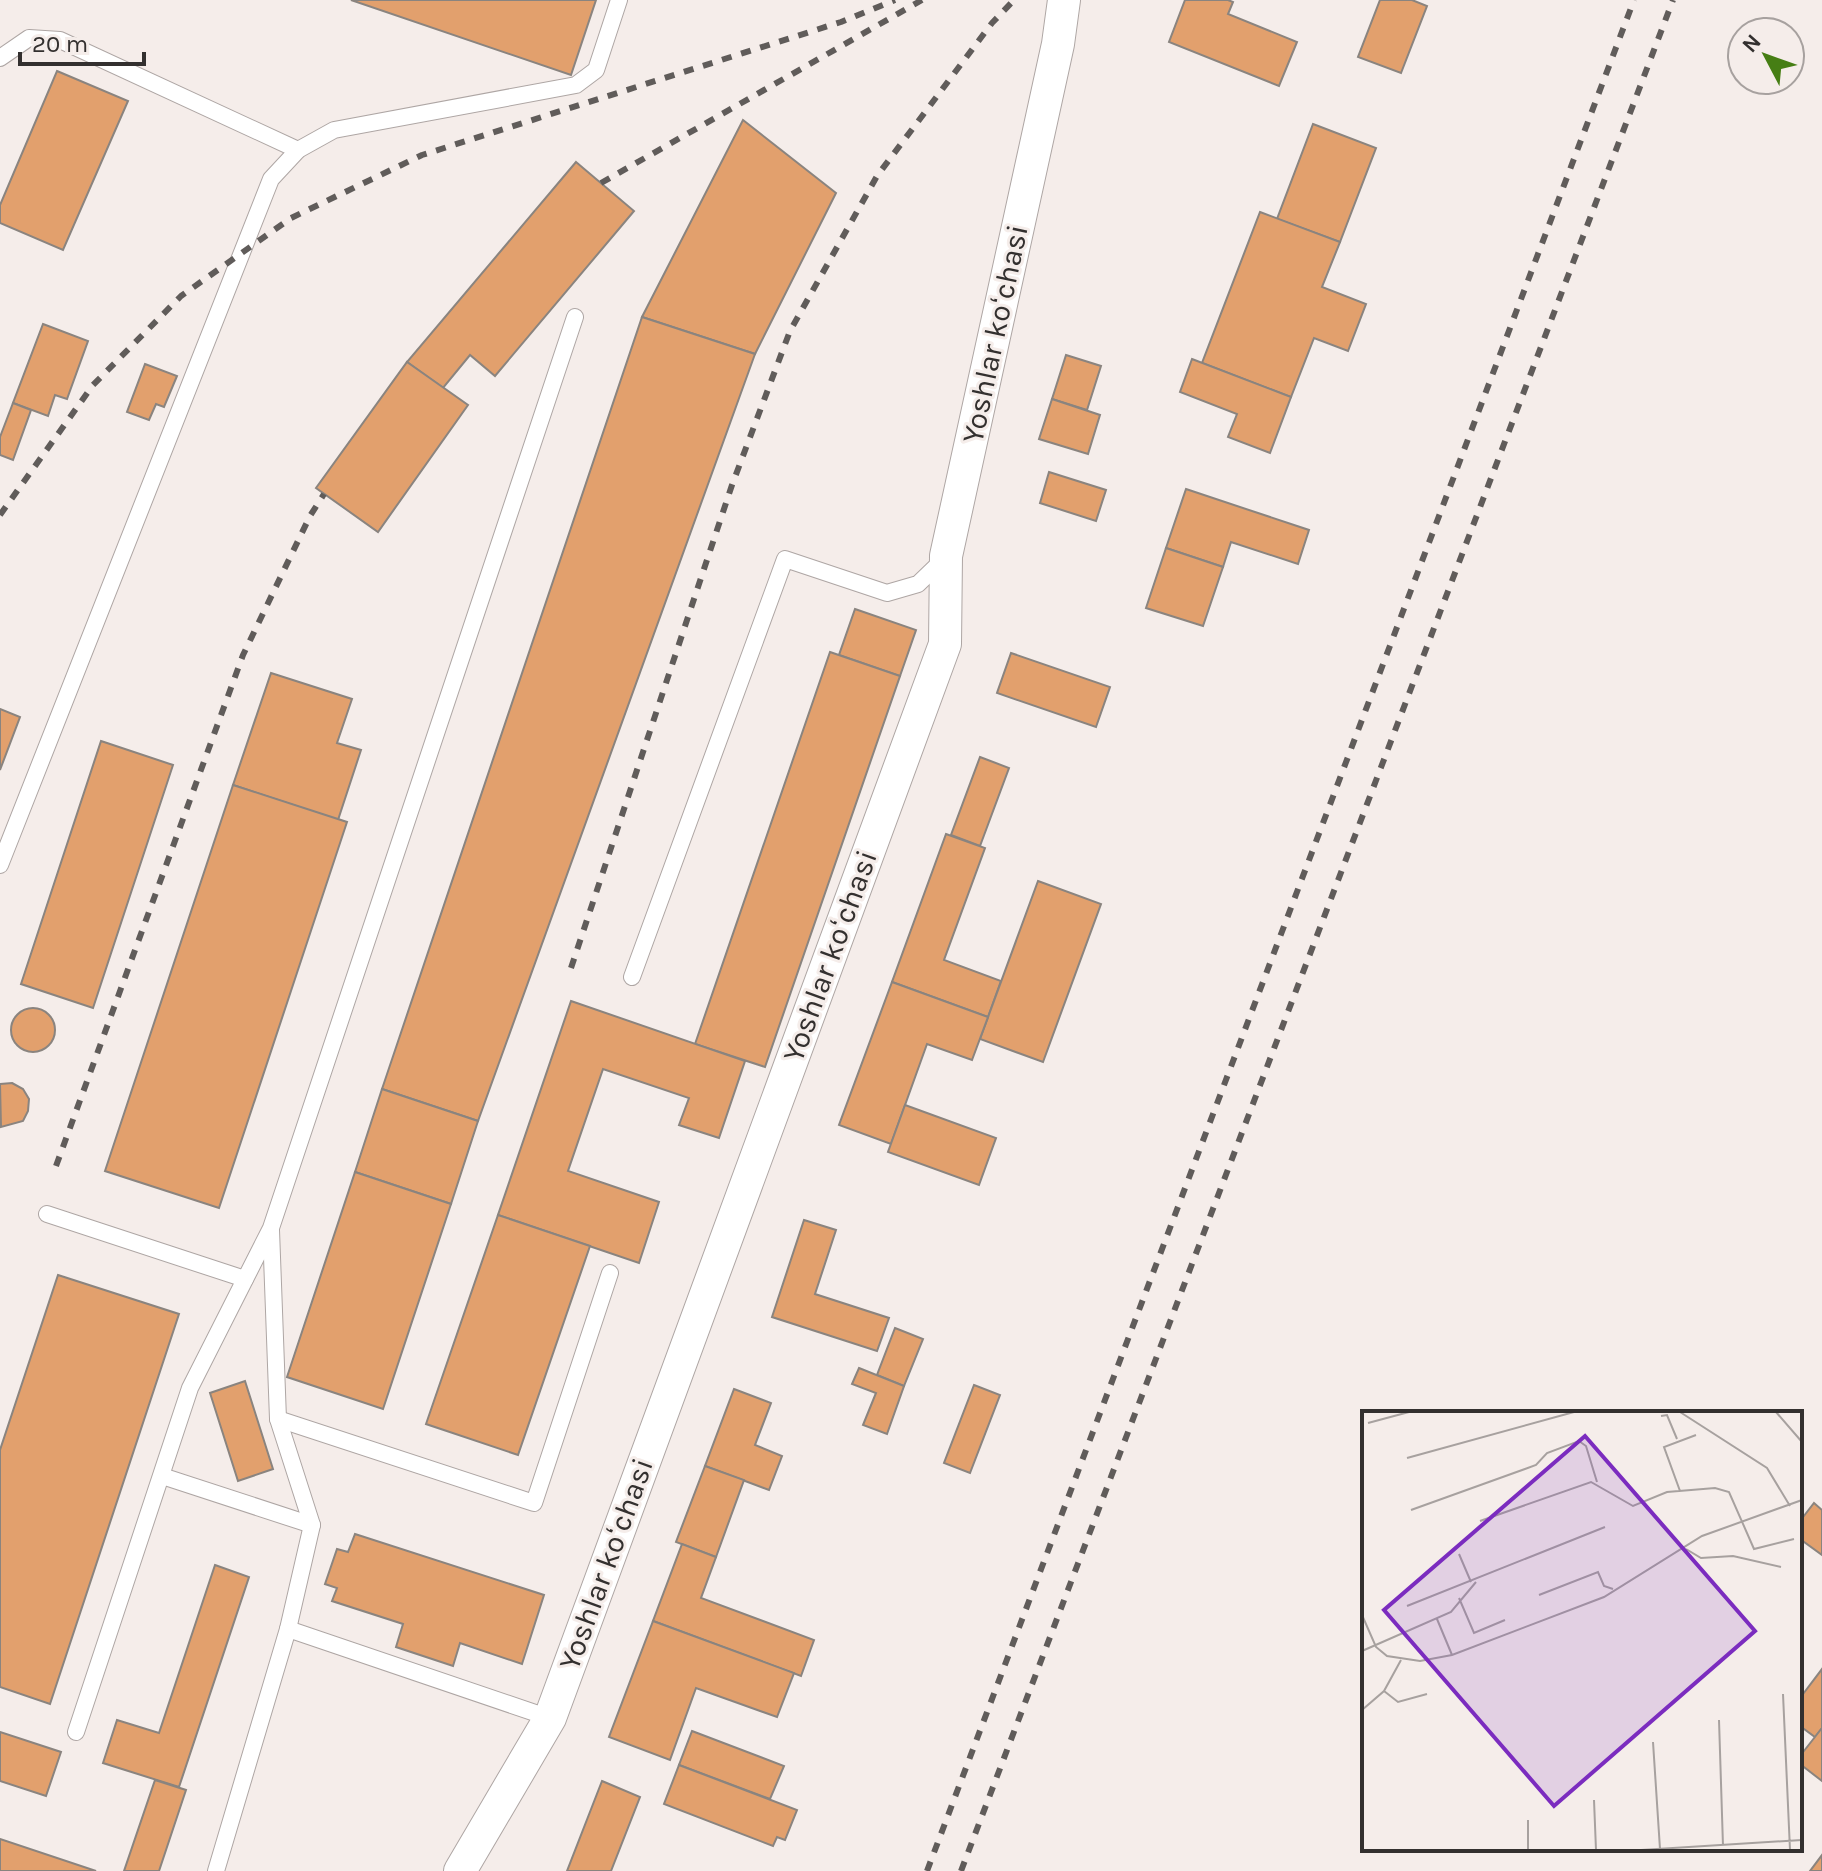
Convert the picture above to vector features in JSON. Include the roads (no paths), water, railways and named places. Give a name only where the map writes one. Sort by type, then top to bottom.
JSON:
[{"type":"street","name":"Yoshlar koʻchasi","points":[[460,1871],[550,1718],[945,644],[946,556],[1058,44],[1064,0]]},
{"type":"lane","points":[[0,865],[271,179],[298,150],[334,130],[576,85],[596,70],[619,0]]},
{"type":"lane","points":[[0,58],[29,38],[60,40],[298,150]]},
{"type":"lane","points":[[76,1732],[190,1388],[271,1228],[575,317]]},
{"type":"lane","points":[[632,977],[785,559],[887,593],[918,584],[946,556]]},
{"type":"lane","points":[[47,1214],[245,1279]]},
{"type":"lane","points":[[216,1871],[288,1629],[312,1525],[278,1419],[271,1228]]},
{"type":"lane","points":[[278,1419],[534,1503],[610,1273]]},
{"type":"lane","points":[[162,1476],[312,1525]]},
{"type":"lane","points":[[288,1629],[550,1718]]},
{"type":"railway","points":[[0,515],[93,385],[181,296],[291,218],[422,155],[841,22],[895,0]]},
{"type":"railway","points":[[601,183],[922,0]]},
{"type":"railway","points":[[571,968],[732,485],[790,331],[877,176],[992,23],[1014,0]]},
{"type":"railway","points":[[927,1871],[1634,0]]},
{"type":"railway","points":[[961,1871],[1673,0]]},
{"type":"railway","points":[[56,1166],[243,655],[310,516],[324,494]]}]
